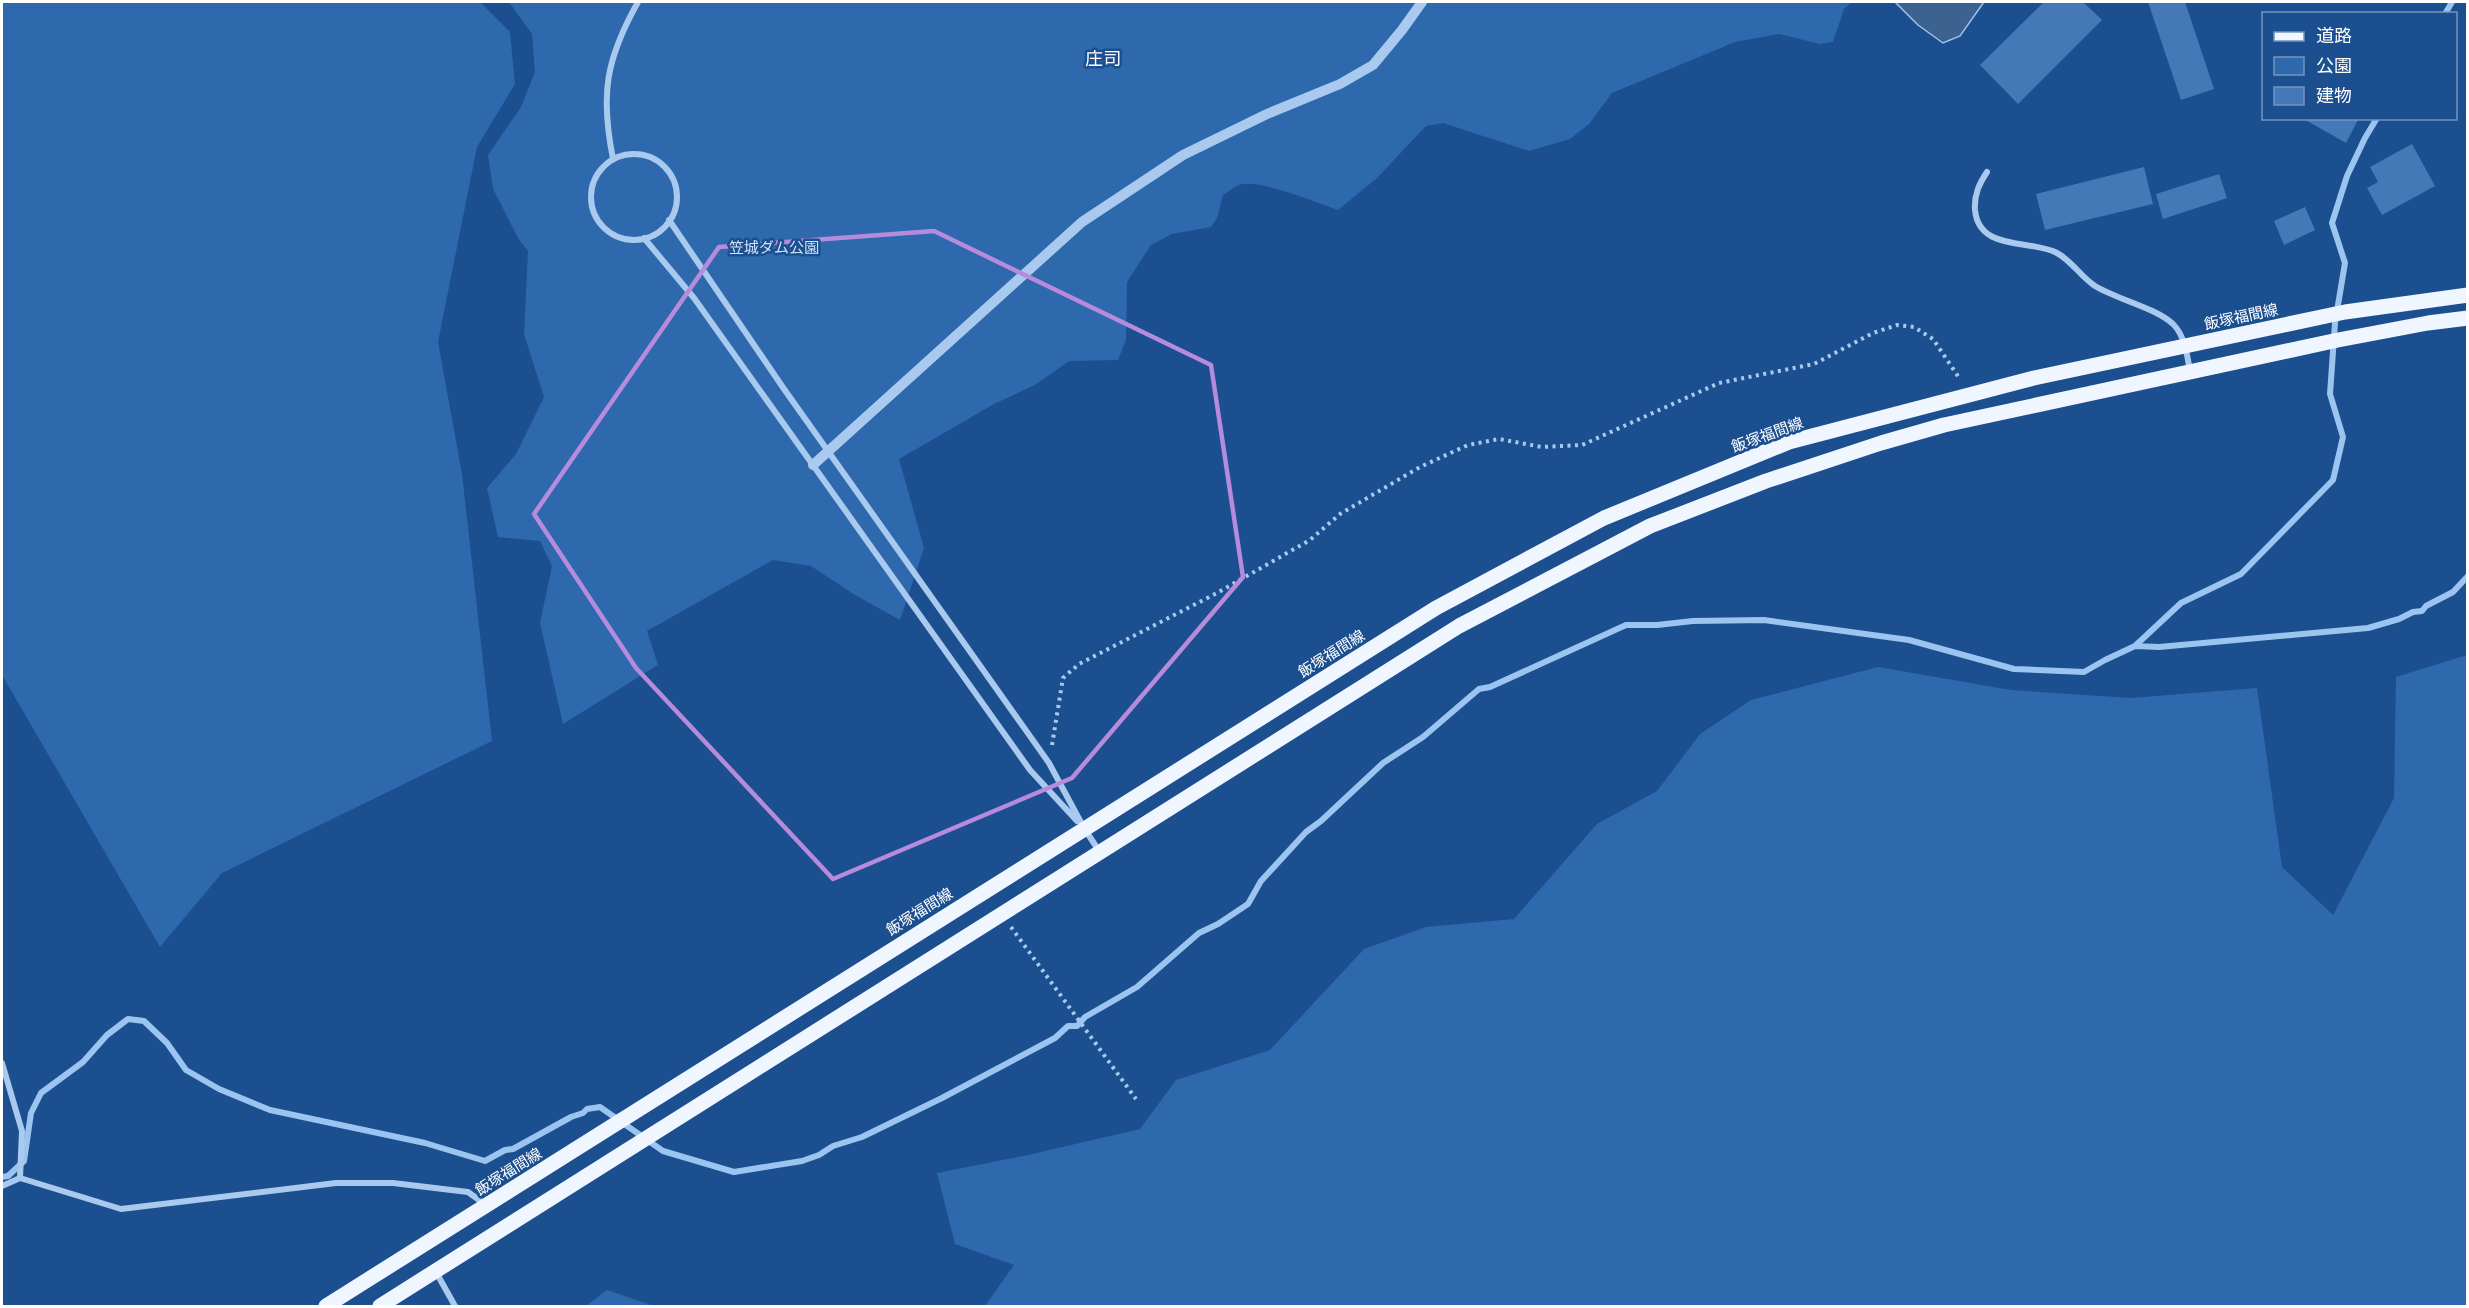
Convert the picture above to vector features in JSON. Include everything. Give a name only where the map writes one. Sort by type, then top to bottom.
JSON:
[{"type":"main road","name":"飯塚福間線","points":[[326,1306],[1436,608],[1604,518],[1789,442],[2034,378],[2363,309],[2468,295]]},
{"type":"main road","points":[[380,1306],[1459,626],[1650,526],[1766,481],[1944,425],[2297,348],[2428,322],[2468,318]]},
{"type":"street","points":[[613,159],[606,126],[606,89],[611,58],[638,2]]},
{"type":"street","points":[[813,465],[1082,222],[1184,155],[1267,114],[1340,84],[1373,65],[1422,2]]},
{"type":"street","points":[[624,154],[648,156],[667,170],[676,192],[676,204],[669,220],[656,233],[630,240],[616,236],[605,229],[594,212],[591,192],[594,179],[602,167],[613,159],[624,154]]},
{"type":"street","points":[[1987,172],[1978,185],[1975,206],[1976,217],[1984,232],[2004,241],[2057,252],[2093,285],[2158,315],[2174,325],[2185,346],[2191,371]]},
{"type":"street","points":[[669,220],[1049,763],[1084,828],[1100,852]]},
{"type":"street","points":[[644,238],[694,298],[861,536],[1030,770],[1084,828]]},
{"type":"street","points":[[2,1063],[22,1131],[20,1178]]},
{"type":"street","points":[[2,1186],[20,1178],[121,1209],[336,1183],[393,1183],[468,1192],[487,1206]]},
{"type":"street","points":[[436,1271],[455,1306]]},
{"type":"path","points":[[1049,763],[1064,678],[1079,664],[1227,587],[1310,540],[1340,514],[1410,472],[1468,445],[1499,439],[1542,447],[1582,445],[1719,382],[1814,364],[1873,333],[1897,325],[1914,327],[1933,339],[1970,395]]},
{"type":"path","points":[[1001,914],[1136,1099]]},
{"type":"highlighted area","points":[[934,231],[1211,365],[1243,577],[1072,778],[833,879],[636,668],[534,514],[719,247]]},
{"type":"green space","points":[[2,2],[480,2],[510,32],[515,84],[477,147],[438,342],[462,474],[492,741],[222,873],[160,947],[2,675]]},
{"type":"green space","name":"笠城ダム公園","points":[[509,2],[1852,2],[1844,9],[1833,42],[1820,44],[1779,34],[1735,42],[1612,93],[1589,124],[1570,139],[1529,151],[1443,123],[1426,126],[1377,178],[1338,210],[1260,185],[1248,184],[1235,187],[1223,195],[1217,218],[1211,227],[1172,234],[1151,245],[1127,282],[1126,340],[1118,360],[1069,361],[1035,385],[994,404],[899,459],[924,548],[900,620],[855,595],[811,566],[773,560],[647,631],[658,665],[563,724],[540,623],[552,566],[540,541],[498,537],[487,488],[516,454],[544,397],[524,334],[528,251],[518,238],[493,189],[488,155],[521,107],[535,72],[532,34]]},
{"type":"green space","points":[[2467,655],[2467,1306],[985,1306],[1014,1265],[955,1244],[937,1173],[1140,1129],[1176,1080],[1270,1050],[1364,949],[1426,927],[1514,919],[1597,824],[1657,791],[1700,734],[1751,700],[1878,667],[2011,690],[2131,698],[2257,688],[2282,867],[2333,915],[2394,798],[2396,677]]},
{"type":"green space","points":[[607,1290],[654,1306],[586,1306]]},
{"type":"shaded area","points":[[1895,2],[1984,2],[1960,36],[1943,43],[1918,25]]},
{"type":"building","points":[[2044,2],[2083,2],[2102,20],[2018,104],[1980,65]]},
{"type":"building","points":[[2148,2],[2185,2],[2214,89],[2181,100]]},
{"type":"building","points":[[2306,120],[2358,120],[2346,143]]},
{"type":"building","points":[[2412,144],[2435,186],[2382,215],[2367,188],[2378,182],[2370,167]]},
{"type":"building","points":[[2144,167],[2153,204],[2045,230],[2036,194]]},
{"type":"building","points":[[2219,174],[2227,198],[2163,219],[2156,194]]},
{"type":"building","points":[[2305,207],[2315,230],[2284,245],[2274,221]]},
{"type":"waterway","points":[[2446,12],[2452,2]]},
{"type":"waterway","points":[[2,1177],[8,1176],[24,1161],[31,1113],[41,1093],[83,1062],[107,1035],[128,1019],[144,1021],[167,1043],[186,1070],[219,1089],[270,1110],[425,1143],[485,1161],[505,1150],[513,1149],[587,1109],[600,1107],[663,1151],[734,1172],[802,1161],[819,1155],[833,1146],[862,1137],[942,1098],[1055,1038],[1068,1026],[1077,1026],[1085,1017],[1137,987],[1199,933],[1218,924],[1248,904],[1261,881],[1306,832],[1321,821],[1383,763],[1423,737],[1479,689],[1490,687],[1626,625],[1764,620],[1909,640],[2014,669],[2084,672],[2135,646],[2181,603],[2241,574],[2333,480],[2343,437],[2330,394],[2335,323],[2345,263],[2332,223],[2347,176],[2376,120]]},
{"type":"waterway","points":[[2135,646],[2159,647],[2368,628],[2422,611],[2426,606],[2453,592],[2468,576]]},
{"type":"district","name":"庄司","points":[[1103,58]]}]
